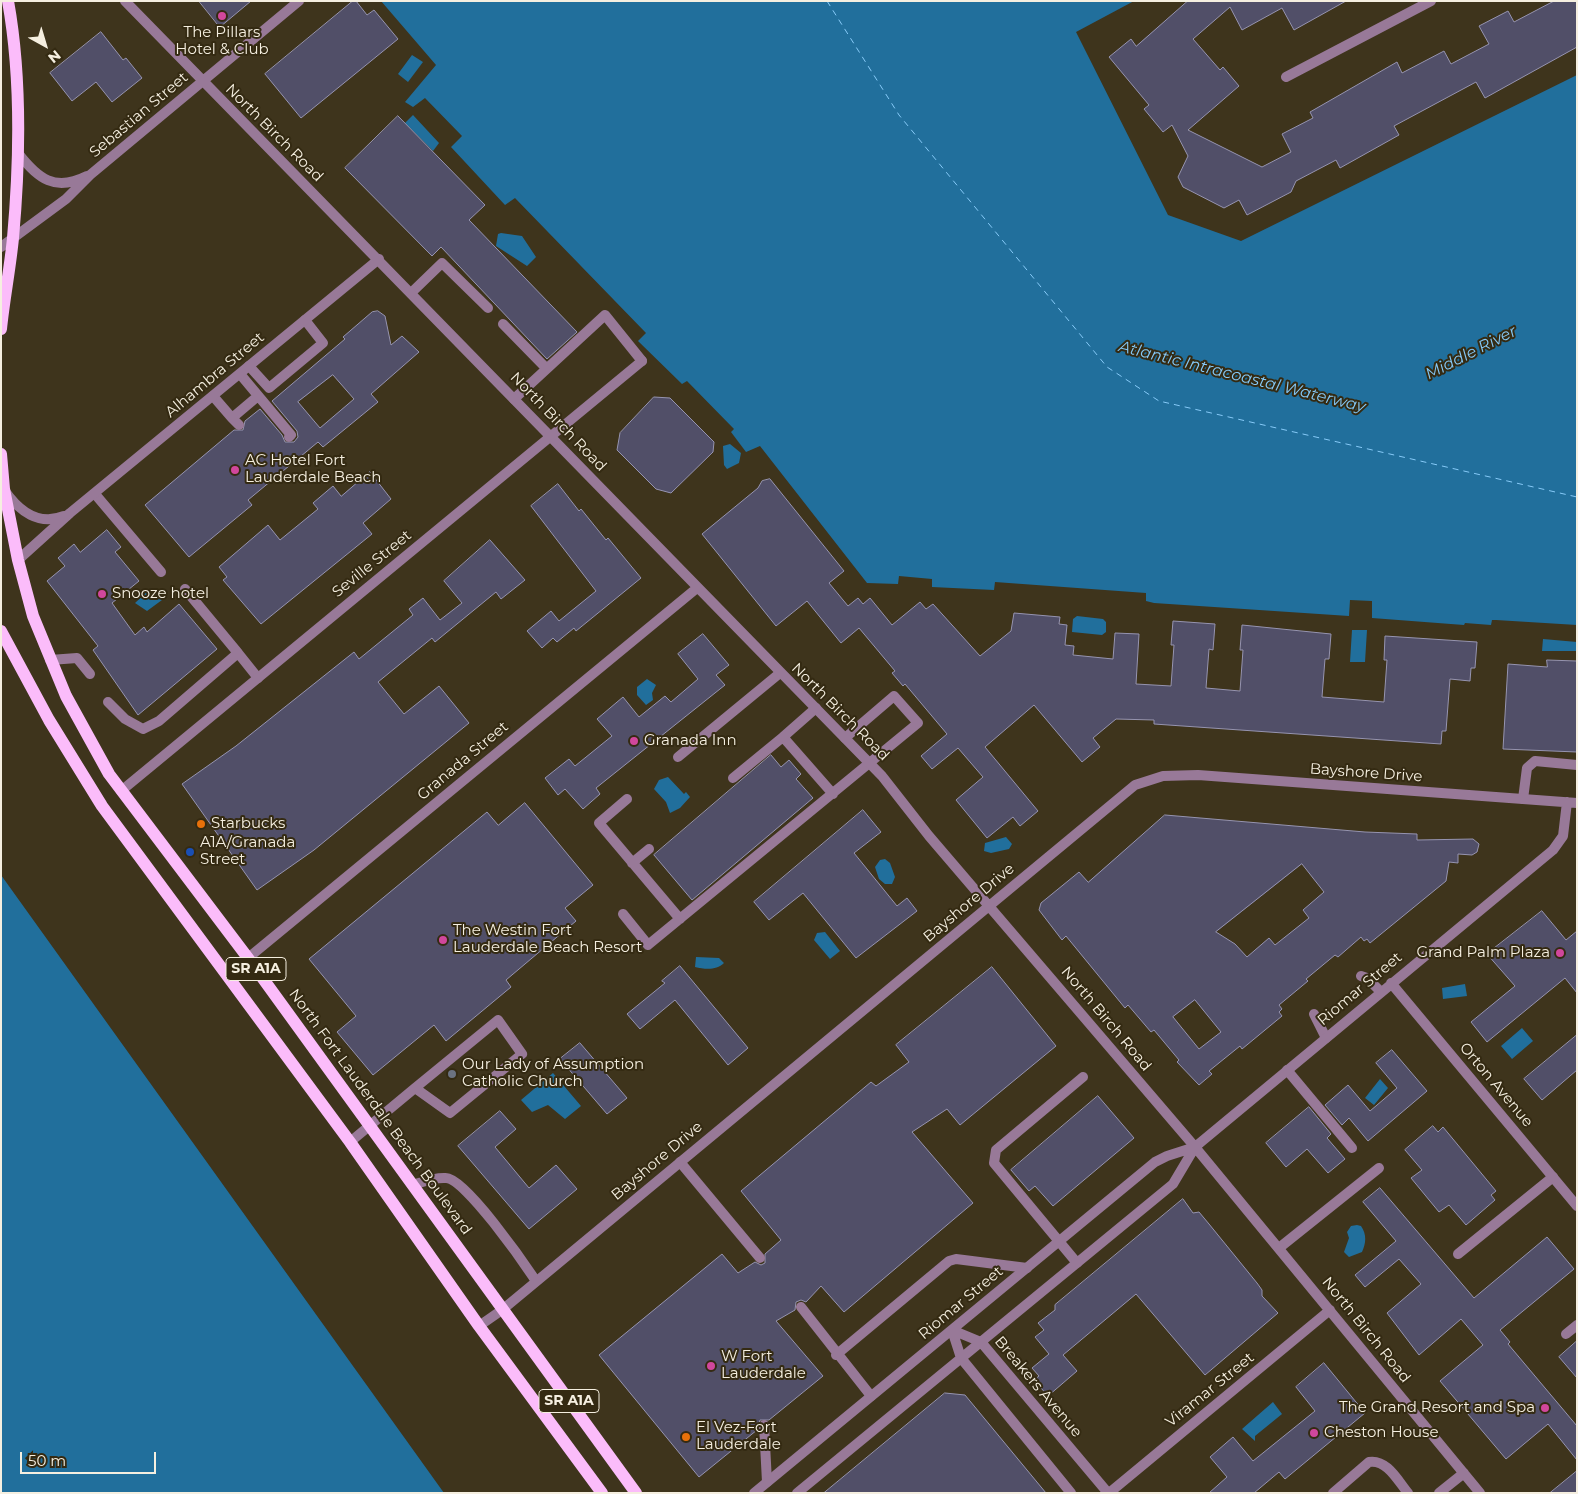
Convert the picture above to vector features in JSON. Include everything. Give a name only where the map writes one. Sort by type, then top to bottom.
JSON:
[{"type":"main road","points":[[1,329],[13,238],[18,153],[16,65],[8,1]]},
{"type":"main road","name":"SR A1A","points":[[1,454],[4,490],[18,560]]},
{"type":"main road","name":"North Fort Lauderdale Beach Boulevard","points":[[18,560],[33,616],[50,660],[66,696],[109,774],[248,958],[636,1493]]},
{"type":"main road","name":"SR A1A","points":[[1,630],[49,720],[102,806],[350,1142],[479,1326],[602,1493]]},
{"type":"street","name":"North Birch Road","points":[[125,1],[870,763],[989,907],[1279,1248],[1480,1493]]},
{"type":"street","name":"Sebastian Street","points":[[1,246],[66,199],[90,175],[299,1]]},
{"type":"street","points":[[1286,77],[1431,1]]},
{"type":"street","name":"Sebastian Street","points":[[18,153],[35,173],[53,182],[65,184],[90,175]]},
{"type":"street","name":"Alhambra Street","points":[[18,560],[70,513],[378,260]]},
{"type":"street","points":[[411,293],[442,263],[488,308]]},
{"type":"street","name":"Seville Street","points":[[121,791],[642,361],[605,315],[546,368]]},
{"type":"street","points":[[249,366],[269,388],[310,355],[323,343],[305,320]]},
{"type":"street","points":[[503,324],[546,368],[514,398]]},
{"type":"street","points":[[240,374],[291,435],[289,437]]},
{"type":"street","points":[[213,396],[236,422],[258,396]]},
{"type":"street","name":"Alhambra Street","points":[[4,490],[17,506],[36,518],[58,518],[70,513]]},
{"type":"street","points":[[95,494],[161,572]]},
{"type":"street","name":"Granada Street","points":[[248,958],[697,588]]},
{"type":"street","points":[[185,589],[258,678]]},
{"type":"street","points":[[108,702],[125,718],[143,728],[159,721],[238,653]]},
{"type":"street","points":[[50,660],[77,658],[90,674]]},
{"type":"street","points":[[678,758],[780,673]]},
{"type":"street","points":[[623,914],[648,944],[918,723],[894,696],[845,738]]},
{"type":"street","points":[[734,778],[816,708]]},
{"type":"street","points":[[783,737],[833,794]]},
{"type":"street","points":[[1523,799],[1527,768],[1535,761],[1577,765]]},
{"type":"street","name":"Bayshore Drive","points":[[479,1326],[502,1310],[1135,785],[1163,776],[1198,775],[1572,803]]},
{"type":"street","points":[[627,799],[598,823],[680,919]]},
{"type":"street","name":"Riomar Street","points":[[797,1493],[1173,1184],[1195,1148],[1552,850],[1563,836],[1572,803]]},
{"type":"street","points":[[632,863],[649,849]]},
{"type":"street","points":[[1361,976],[1367,978],[1381,992]]},
{"type":"street","name":"Orton Avenue","points":[[1392,983],[1577,1206]]},
{"type":"street","points":[[1314,1014],[1326,1038]]},
{"type":"street","points":[[350,1142],[370,1126],[415,1088],[498,1020],[522,1054],[450,1113],[415,1088]]},
{"type":"street","points":[[1287,1070],[1352,1148]]},
{"type":"street","points":[[1076,1263],[994,1163],[994,1156],[996,1150],[1084,1077]]},
{"type":"street","name":"Riomar Street","points":[[754,1493],[1155,1162],[1167,1156],[1195,1148]]},
{"type":"street","points":[[680,1162],[760,1258]]},
{"type":"street","points":[[1279,1248],[1379,1168]]},
{"type":"street","points":[[1458,1254],[1553,1177]]},
{"type":"street","points":[[412,1184],[446,1178],[456,1182],[487,1215],[536,1281]]},
{"type":"street","points":[[836,1355],[949,1261],[956,1259],[1027,1268]]},
{"type":"street","points":[[800,1307],[836,1355],[871,1396]]},
{"type":"street","name":"Viramar Street","points":[[1109,1493],[1330,1310]]},
{"type":"street","points":[[1566,1334],[1577,1325]]},
{"type":"street","points":[[952,1330],[961,1358],[1071,1493]]},
{"type":"street","name":"Breakers Avenue","points":[[952,1330],[981,1342],[1109,1493]]},
{"type":"street","points":[[764,1425],[767,1482]]},
{"type":"street","points":[[1333,1493],[1369,1462],[1377,1461],[1383,1464],[1408,1493]]},
{"type":"street","points":[[1440,1493],[1464,1473]]},
{"type":"water","points":[[381,1],[1134,1],[1076,32],[1168,215],[1241,241],[1577,75],[1577,625],[1492,620],[1491,625],[1465,623],[1464,625],[1372,618],[1372,601],[1350,600],[1349,616],[1154,603],[1146,601],[1146,593],[995,582],[994,590],[932,587],[932,579],[899,576],[898,584],[867,583],[760,446],[746,452],[731,432],[734,429],[687,381],[682,384],[638,341],[646,333],[515,198],[505,205],[451,147],[462,136],[425,98],[413,107],[405,102],[436,65]]},
{"type":"water","points":[[412,55],[423,62],[408,82],[398,74]]},
{"type":"water","points":[[413,115],[439,143],[433,151],[405,123]]},
{"type":"water","points":[[498,234],[522,236],[536,257],[527,266],[496,246]]},
{"type":"water","points":[[730,444],[741,453],[739,463],[727,469],[724,465],[723,446]]},
{"type":"water","points":[[151,588],[162,600],[147,611],[135,603]]},
{"type":"water","points":[[1077,616],[1103,619],[1106,622],[1106,632],[1102,635],[1072,632],[1073,619]]},
{"type":"water","points":[[1352,630],[1367,630],[1365,662],[1350,662]]},
{"type":"water","points":[[1543,639],[1577,642],[1577,651],[1542,651]]},
{"type":"water","points":[[647,679],[656,685],[652,693],[653,700],[646,705],[637,695],[637,687]]},
{"type":"water","points":[[668,777],[684,794],[686,792],[690,797],[680,808],[670,813],[666,802],[654,789],[659,780]]},
{"type":"water","points":[[1006,837],[1012,844],[1009,849],[991,853],[984,851],[985,843]]},
{"type":"water","points":[[885,859],[890,863],[895,877],[892,884],[885,884],[879,879],[875,867],[880,860]]},
{"type":"water","points":[[1,875],[444,1493],[1,1493]]},
{"type":"water","points":[[825,932],[840,951],[830,959],[814,940],[817,933]]},
{"type":"water","points":[[696,957],[719,958],[724,963],[714,968],[695,967]]},
{"type":"water","points":[[1465,984],[1467,996],[1443,999],[1442,988]]},
{"type":"water","points":[[1522,1028],[1533,1041],[1512,1059],[1501,1046]]},
{"type":"water","points":[[553,1073],[581,1106],[565,1119],[548,1105],[532,1112],[521,1100]]},
{"type":"water","points":[[1380,1079],[1388,1088],[1374,1105],[1365,1098]]},
{"type":"water","points":[[1351,1226],[1361,1226],[1364,1233],[1364,1245],[1362,1252],[1349,1257],[1344,1252],[1349,1238],[1347,1232]]},
{"type":"water","points":[[1273,1402],[1282,1414],[1255,1436],[1255,1441],[1242,1429]]},
{"type":"building","name":"The Pillars Hotel & Club","points":[[199,1],[251,1],[220,27]]},
{"type":"building","points":[[353,1],[356,1],[367,15],[374,10],[398,39],[301,118],[265,74]]},
{"type":"building","points":[[1188,1],[1346,1],[1294,30],[1282,8],[1242,30],[1230,7],[1193,39],[1220,70],[1223,67],[1239,86],[1188,130],[1262,167],[1291,152],[1282,134],[1313,118],[1310,112],[1397,62],[1402,73],[1444,51],[1451,64],[1489,44],[1479,26],[1508,11],[1514,22],[1554,1],[1577,1],[1577,47],[1485,98],[1476,82],[1394,126],[1399,135],[1340,168],[1336,160],[1296,181],[1291,192],[1247,215],[1239,200],[1224,208],[1183,187],[1178,177],[1188,156],[1172,125],[1163,132],[1144,109],[1149,105],[1109,57],[1131,39],[1136,46]]},
{"type":"building","points":[[101,32],[123,60],[126,58],[142,78],[112,102],[96,82],[72,101],[50,73]]},
{"type":"building","points":[[398,116],[485,205],[469,220],[577,332],[547,359],[441,247],[432,256],[345,168]]},
{"type":"building","points":[[378,311],[385,316],[391,345],[402,336],[419,352],[371,394],[378,402],[323,447],[318,442],[248,500],[252,505],[189,557],[145,505],[234,430],[243,430],[245,421],[260,409],[282,435],[285,442],[294,442],[298,437],[297,431],[272,401],[345,339],[343,337],[372,312]],"holes":[[[333,375],[354,399],[320,428],[298,402]]]},
{"type":"building","points":[[654,397],[670,398],[714,442],[713,452],[671,493],[656,489],[617,450],[620,433]]},
{"type":"building","points":[[370,472],[391,499],[363,523],[372,534],[261,624],[223,580],[227,577],[219,567],[268,525],[280,540],[318,509],[313,503],[333,486],[341,496]]},
{"type":"building","points":[[770,479],[844,571],[829,583],[848,606],[858,598],[863,604],[870,598],[892,625],[920,602],[926,609],[933,604],[980,656],[1011,631],[1014,613],[1060,617],[1059,624],[1067,625],[1065,645],[1074,646],[1073,655],[1113,659],[1115,633],[1139,634],[1136,684],[1171,686],[1174,645],[1171,645],[1173,621],[1215,624],[1213,650],[1209,649],[1206,688],[1240,691],[1243,650],[1240,650],[1242,625],[1331,634],[1329,659],[1325,659],[1322,697],[1384,702],[1387,660],[1384,660],[1385,636],[1477,642],[1475,668],[1471,668],[1470,681],[1450,679],[1446,731],[1442,731],[1441,744],[1154,724],[1154,720],[1116,719],[1093,738],[1100,747],[1082,762],[1034,705],[985,747],[1038,811],[1020,826],[1013,817],[987,838],[956,800],[983,777],[958,748],[932,769],[921,756],[947,734],[905,684],[903,686],[892,673],[895,671],[859,628],[841,643],[807,601],[776,626],[702,534],[758,488],[762,481]]},
{"type":"building","points":[[558,484],[579,511],[581,509],[606,540],[608,538],[641,578],[576,631],[574,628],[557,642],[553,638],[542,648],[527,631],[551,611],[559,621],[596,591],[531,506]]},
{"type":"building","points":[[107,530],[121,547],[115,552],[139,581],[112,603],[135,635],[144,627],[147,632],[179,604],[217,649],[138,715],[93,650],[98,646],[47,581],[65,566],[58,558],[74,544],[80,552]]},
{"type":"building","points":[[490,540],[525,580],[501,599],[496,592],[435,642],[432,638],[378,682],[404,714],[439,686],[469,723],[314,850],[257,890],[182,784],[236,746],[354,652],[359,659],[413,615],[409,609],[423,598],[440,620],[462,603],[444,581]]},
{"type":"building","points":[[703,634],[729,665],[716,675],[725,685],[596,788],[600,794],[583,809],[565,789],[558,795],[545,778],[569,759],[575,766],[612,736],[597,719],[623,697],[639,717],[665,696],[671,702],[698,679],[678,654]]},
{"type":"building","points":[[1547,660],[1577,661],[1577,752],[1503,749],[1508,664],[1547,667]]},
{"type":"building","points":[[771,755],[781,767],[789,760],[801,774],[796,779],[813,798],[692,900],[654,855]]},
{"type":"building","name":"The Westin Fort Lauderdale Beach Resort","points":[[525,803],[593,885],[565,908],[576,921],[506,980],[511,987],[446,1041],[434,1025],[373,1075],[337,1032],[356,1016],[309,959],[487,812],[498,825]]},
{"type":"building","points":[[863,810],[881,832],[854,853],[897,906],[907,898],[917,911],[856,958],[803,893],[769,920],[754,902]]},
{"type":"building","points":[[1165,815],[1365,832],[1417,834],[1417,840],[1473,839],[1479,844],[1477,852],[1472,855],[1458,854],[1458,863],[1449,862],[1446,881],[1370,943],[1367,939],[1364,941],[1361,937],[1338,957],[1335,955],[1306,979],[1308,981],[1279,1005],[1282,1009],[1279,1012],[1282,1016],[1242,1049],[1240,1046],[1209,1071],[1212,1074],[1199,1085],[1177,1062],[1179,1060],[1154,1030],[1151,1032],[1128,1005],[1125,1008],[1066,936],[1062,940],[1039,910],[1041,903],[1079,872],[1088,882]],"holes":[[[1302,864],[1324,892],[1303,910],[1309,918],[1275,945],[1269,938],[1247,957],[1235,944],[1216,932]],[[1195,1000],[1221,1032],[1199,1049],[1173,1017]]]},
{"type":"building","points":[[1542,911],[1566,940],[1577,931],[1577,993],[1565,978],[1487,1042],[1471,1022],[1515,986],[1487,954]]},
{"type":"building","points":[[680,966],[748,1048],[728,1065],[675,1000],[640,1029],[627,1014],[665,983],[662,981]]},
{"type":"building","points":[[992,967],[1056,1046],[960,1125],[947,1109],[912,1132],[973,1203],[844,1312],[821,1286],[806,1302],[801,1300],[796,1302],[795,1310],[776,1321],[823,1376],[769,1420],[760,1420],[757,1430],[699,1477],[599,1355],[722,1254],[738,1273],[755,1262],[761,1265],[765,1263],[765,1254],[781,1240],[741,1191],[871,1082],[876,1086],[909,1062],[896,1045]]},
{"type":"building","points":[[1577,1035],[1577,1070],[1542,1100],[1524,1079]]},
{"type":"building","points":[[580,1043],[627,1098],[607,1114],[560,1059]]},
{"type":"building","points":[[1392,1050],[1427,1091],[1368,1141],[1349,1118],[1342,1125],[1325,1105],[1348,1085],[1370,1111],[1397,1088],[1376,1063]]},
{"type":"building","points":[[1098,1096],[1134,1138],[1053,1206],[1035,1186],[1029,1191],[1011,1170]]},
{"type":"building","points":[[1309,1107],[1331,1134],[1327,1138],[1345,1159],[1328,1173],[1307,1149],[1286,1167],[1266,1143]]},
{"type":"building","points":[[500,1111],[516,1129],[495,1147],[529,1188],[556,1165],[577,1189],[529,1229],[458,1146]]},
{"type":"building","points":[[1433,1126],[1438,1132],[1443,1127],[1496,1191],[1491,1195],[1495,1200],[1466,1225],[1449,1205],[1439,1212],[1411,1178],[1422,1170],[1405,1150]]},
{"type":"building","points":[[1380,1188],[1474,1298],[1547,1237],[1574,1269],[1500,1330],[1510,1342],[1508,1344],[1577,1426],[1577,1460],[1548,1424],[1506,1459],[1440,1381],[1483,1345],[1461,1319],[1419,1355],[1387,1313],[1421,1284],[1399,1259],[1365,1287],[1355,1275],[1396,1241],[1363,1202]]},
{"type":"building","points":[[1183,1199],[1193,1213],[1199,1212],[1257,1283],[1262,1290],[1262,1296],[1278,1313],[1205,1375],[1136,1294],[1063,1355],[1077,1371],[1048,1396],[1034,1380],[1039,1376],[1032,1368],[1049,1354],[1035,1337],[1044,1330],[1038,1323],[1055,1310],[1055,1305]]},
{"type":"building","points":[[1577,1341],[1577,1378],[1559,1357]]},
{"type":"building","name":"Cheston House","points":[[1324,1363],[1365,1413],[1285,1479],[1279,1472],[1254,1493],[1209,1493],[1227,1477],[1210,1457],[1233,1437],[1253,1461],[1315,1411],[1296,1387]]},
{"type":"building","points":[[945,1393],[965,1395],[1046,1493],[824,1493]]},
{"type":"building","points":[[1577,1471],[1577,1493],[1550,1493]]},
{"type":"ferry route","points":[[827,1],[899,115],[1107,367],[1159,401],[1577,497]]},
{"type":"place","name":"The Pillars Hotel & Club","points":[[222,16]]},
{"type":"place","name":"AC Hotel Fort Lauderdale Beach","points":[[235,470]]},
{"type":"place","name":"Snooze hotel","points":[[102,594]]},
{"type":"place","name":"Granada Inn","points":[[634,741]]},
{"type":"place","name":"Starbucks","points":[[201,824]]},
{"type":"place","name":"A1A/Granada Street","points":[[190,852]]},
{"type":"place","name":"The Westin Fort Lauderdale Beach Resort","points":[[443,940]]},
{"type":"place","name":"Grand Palm Plaza","points":[[1560,953]]},
{"type":"place","name":"Our Lady of Assumption Catholic Church","points":[[452,1074]]},
{"type":"place","name":"W Fort Lauderdale","points":[[711,1366]]},
{"type":"place","name":"The Grand Resort and Spa","points":[[1545,1408]]},
{"type":"place","name":"Cheston House","points":[[1314,1433]]},
{"type":"place","name":"El Vez-Fort Lauderdale","points":[[686,1437]]},
{"type":"water label","name":"Middle River","points":[[1471,353]]},
{"type":"water label","name":"Atlantic Intracoastal Waterway","points":[[1242,377]]}]
